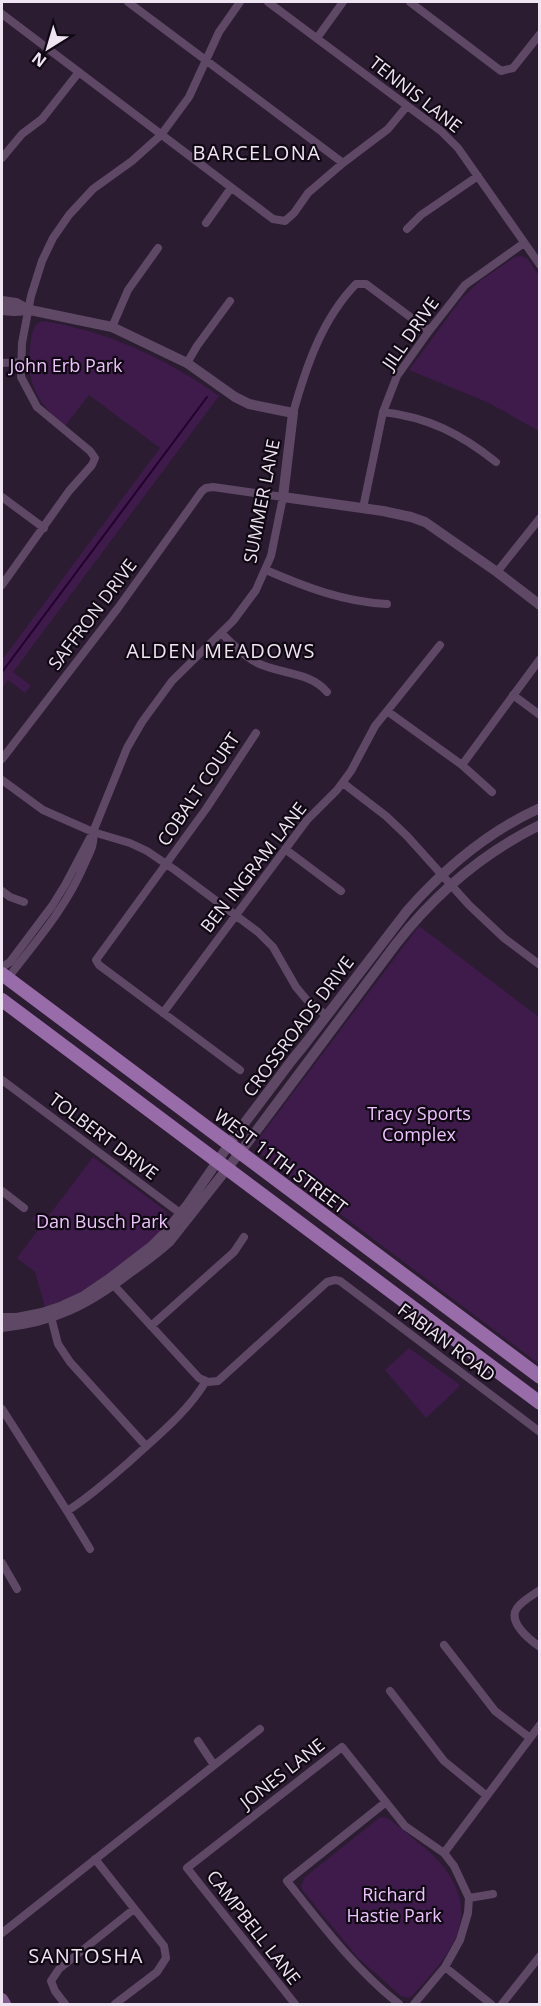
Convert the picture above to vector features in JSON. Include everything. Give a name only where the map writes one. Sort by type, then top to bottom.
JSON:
[{"type":"main road","name":"WEST 11TH STREET","points":[[3,975],[540,1377]]},
{"type":"main road","points":[[2,1000],[533,1394],[540,1402]]},
{"type":"main road","points":[[2,1999],[5,2004]]},
{"type":"street","points":[[128,2],[343,163]]},
{"type":"street","points":[[2,585],[69,491],[92,465],[94,458],[36,407],[21,377],[22,343],[31,296],[42,261],[53,238],[69,215],[93,189],[132,161],[161,135],[189,97],[219,32],[240,2]]},
{"type":"street","name":"TENNIS LANE","points":[[268,2],[441,131],[458,148],[540,265]]},
{"type":"street","points":[[317,38],[343,2]]},
{"type":"street","points":[[410,2],[501,71],[513,68],[540,34]]},
{"type":"street","points":[[2,14],[273,219],[285,221],[294,213],[308,193],[388,129],[407,106]]},
{"type":"street","points":[[2,158],[22,134],[42,119],[79,72]]},
{"type":"street","points":[[407,229],[421,215],[478,176]]},
{"type":"street","points":[[206,224],[231,188]]},
{"type":"street","name":"JILL DRIVE","points":[[363,508],[383,412],[397,376],[465,285],[524,243]]},
{"type":"street","points":[[112,327],[128,290],[158,248]]},
{"type":"street","name":"SUMMER LANE","points":[[3,975],[49,926],[73,890],[95,841],[93,832],[127,748],[142,722],[172,681],[233,621],[256,590],[266,570],[283,497],[293,413],[322,331],[352,288],[359,283],[366,284],[429,331]]},
{"type":"street","points":[[2,301],[16,303],[30,310]]},
{"type":"street","points":[[187,363],[230,301]]},
{"type":"street","points":[[2,309],[30,310],[112,327],[187,363],[235,397],[249,404],[293,413]]},
{"type":"street","points":[[2,363],[20,362]]},
{"type":"street","points":[[383,412],[439,425],[458,434],[496,462]]},
{"type":"street","name":"SAFFRON DRIVE","points":[[2,759],[118,608],[198,495],[206,488],[283,497]]},
{"type":"street","points":[[2,497],[44,528]]},
{"type":"street","points":[[283,497],[411,516],[425,522],[540,605]]},
{"type":"street","points":[[497,572],[540,518]]},
{"type":"street","points":[[266,570],[308,588],[369,603],[387,604]]},
{"type":"street","points":[[221,633],[252,660],[315,681],[327,692]]},
{"type":"street","name":"BEN INGRAM LANE","points":[[163,1013],[307,820],[343,783],[375,726],[440,645]]},
{"type":"street","points":[[462,765],[540,659]]},
{"type":"street","points":[[513,695],[540,715]]},
{"type":"street","points":[[387,711],[462,765],[492,792]]},
{"type":"street","name":"COBALT COURT","points":[[163,1013],[99,965],[96,960],[98,954],[206,809],[256,733]]},
{"type":"street","points":[[2,780],[43,810],[93,832],[130,843],[167,864],[258,932],[273,947],[296,987],[306,999],[327,1016]]},
{"type":"street","points":[[343,783],[386,816],[504,938],[540,964]]},
{"type":"street","name":"CROSSROADS DRIVE","points":[[234,1149],[327,1016],[414,903],[467,854],[518,818],[540,808]]},
{"type":"street","name":"CROSSROADS DRIVE","points":[[2,1327],[24,1325],[112,1282],[152,1246],[183,1216],[422,913],[451,885],[494,851],[540,825]]},
{"type":"street","points":[[285,849],[341,891]]},
{"type":"street","points":[[2,891],[24,902]]},
{"type":"street","points":[[163,1013],[240,1070]]},
{"type":"street","name":"TOLBERT DRIVE","points":[[2,1080],[183,1216]]},
{"type":"street","points":[[2,1191],[24,1208]]},
{"type":"street","points":[[151,1326],[234,1252],[244,1238]]},
{"type":"street","name":"FABIAN ROAD","points":[[206,1382],[218,1381],[321,1287],[335,1280],[346,1285],[540,1432]]},
{"type":"street","points":[[67,1511],[85,1500],[146,1446],[195,1400],[206,1382],[199,1378],[112,1282]]},
{"type":"street","points":[[50,1314],[58,1344],[70,1362],[146,1446]]},
{"type":"street","name":"CROSSROADS DRIVE","points":[[2,1318],[50,1314]]},
{"type":"street","points":[[2,1409],[90,1549]]},
{"type":"street","points":[[2,1563],[17,1588]]},
{"type":"street","points":[[540,1590],[517,1608],[515,1619],[519,1628],[540,1647]]},
{"type":"street","points":[[444,1645],[495,1711],[530,1738]]},
{"type":"street","points":[[390,1691],[444,1761],[487,1796]]},
{"type":"street","points":[[444,1853],[540,1725]]},
{"type":"street","points":[[2,1933],[260,1729]]},
{"type":"street","points":[[198,1741],[214,1765]]},
{"type":"street","name":"JONES LANE","points":[[187,1868],[342,1747],[386,1802]]},
{"type":"street","points":[[399,2004],[357,1967],[335,1943],[287,1881],[386,1802],[405,1826],[444,1853],[454,1866],[469,1898],[468,1912],[460,1940],[446,1967],[414,2004]]},
{"type":"street","points":[[96,1859],[164,1946],[166,1958],[157,1972],[115,2004]]},
{"type":"street","name":"CAMPBELL LANE","points":[[187,1868],[283,1992],[295,2004]]},
{"type":"street","points":[[469,1898],[493,1894]]},
{"type":"street","points":[[65,2004],[51,1981],[59,1969],[134,1909]]},
{"type":"street","points":[[502,2004],[540,1956]]},
{"type":"street","points":[[446,1967],[491,2004]]},
{"type":"green space","points":[[522,256],[528,259],[539,276],[539,431],[489,403],[409,370],[462,298],[481,280],[515,257]]},
{"type":"green space","name":"John Erb Park","points":[[42,321],[90,332],[135,348],[199,382],[219,396],[13,672],[31,686],[25,693],[8,680],[2,688],[2,660],[160,448],[89,395],[65,426],[46,408],[34,388],[29,366],[33,331],[35,326]]},
{"type":"green space","name":"Tracy Sports Complex","points":[[419,926],[539,1017],[539,1364],[262,1155],[258,1149],[259,1138]]},
{"type":"green space","name":"Dan Busch Park","points":[[93,1157],[166,1211],[169,1221],[142,1248],[105,1277],[80,1293],[45,1307],[35,1272],[17,1258],[40,1227],[32,1219],[37,1212],[47,1218]]},
{"type":"green space","points":[[409,1348],[459,1384],[459,1387],[426,1418],[385,1370]]},
{"type":"green space","name":"Richard Hastie Park","points":[[384,1817],[402,1829],[444,1867],[458,1893],[461,1907],[456,1936],[448,1952],[432,1974],[409,1998],[401,1996],[358,1958],[301,1886],[305,1877],[379,1818]]},
{"type":"waterway","points":[[2,672],[207,397]]},
{"type":"district","name":"BARCELONA","points":[[257,152]]},
{"type":"district","name":"ALDEN MEADOWS","points":[[221,650]]},
{"type":"district","name":"SANTOSHA","points":[[86,1955]]}]
